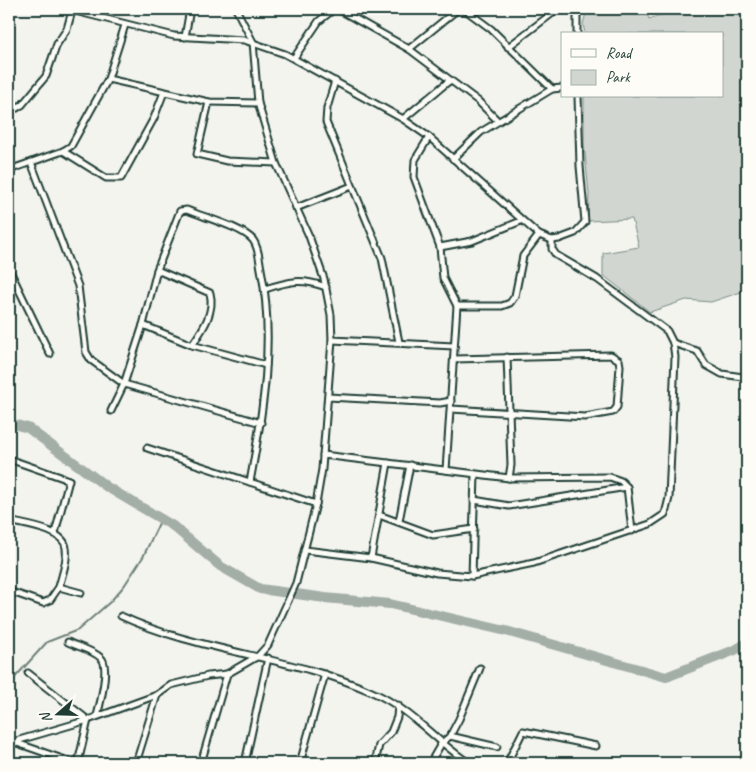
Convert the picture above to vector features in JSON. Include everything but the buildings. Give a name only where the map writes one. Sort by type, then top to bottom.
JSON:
[{"type":"street","points":[[9,16],[11,9]]},
{"type":"street","points":[[185,37],[190,9]]},
{"type":"street","points":[[11,742],[88,720],[157,695],[171,685],[208,676],[227,674],[258,656],[268,645],[296,583],[316,504],[323,455],[332,340],[326,287],[316,252],[276,163],[258,103],[253,42],[236,9]]},
{"type":"street","points":[[294,58],[319,21],[336,9],[409,49],[478,101],[498,121]]},
{"type":"street","points":[[409,49],[458,9]]},
{"type":"street","points":[[464,9],[491,29],[552,89]]},
{"type":"street","points":[[508,47],[558,9]]},
{"type":"street","points":[[577,32],[578,9]]},
{"type":"street","points":[[9,111],[17,108],[36,90],[46,76],[57,44],[67,28],[70,10],[84,10],[125,24],[185,37],[234,38],[253,42],[294,58],[403,119],[429,137],[539,235],[552,240],[575,233],[585,222],[580,166],[578,98]]},
{"type":"street","points":[[9,170],[72,146],[108,79],[125,24]]},
{"type":"street","points":[[108,79],[209,102],[258,103]]},
{"type":"street","points":[[403,119],[449,80]]},
{"type":"street","points":[[335,81],[327,108],[326,122],[382,258],[399,342]]},
{"type":"street","points":[[332,92],[342,85]]},
{"type":"street","points":[[454,159],[481,132],[552,89],[561,88]]},
{"type":"street","points":[[63,151],[106,178],[121,178],[154,118],[164,92]]},
{"type":"street","points":[[9,96],[17,108]]},
{"type":"street","points":[[209,102],[197,154],[227,161],[276,163]]},
{"type":"street","points":[[429,137],[415,160],[414,176],[440,247],[443,278],[457,306],[446,470]]},
{"type":"street","points":[[31,162],[78,286],[86,352],[91,360],[124,384],[261,423]]},
{"type":"street","points":[[296,208],[352,186]]},
{"type":"street","points":[[111,411],[124,384],[143,325],[157,270],[180,211],[187,210],[245,233],[253,240],[257,248],[265,289],[269,332],[261,423],[250,482]]},
{"type":"street","points":[[440,247],[472,241],[522,221]]},
{"type":"street","points":[[457,306],[502,306],[510,303],[515,296],[523,256],[539,235]]},
{"type":"street","points":[[305,550],[371,558],[437,573],[472,576],[534,563],[632,531],[659,519],[665,514],[669,498],[674,343],[668,331],[597,279],[556,255],[552,249],[552,240]]},
{"type":"street","points":[[9,270],[50,354]]},
{"type":"street","points":[[157,270],[210,293],[212,300],[209,317],[192,345]]},
{"type":"street","points":[[265,289],[299,280],[308,280],[326,287]]},
{"type":"street","points":[[143,325],[192,345],[266,365]]},
{"type":"street","points":[[332,340],[454,346]]},
{"type":"street","points":[[674,343],[697,351],[706,365],[722,374],[743,377],[747,381]]},
{"type":"street","points":[[451,409],[508,410],[585,416],[613,412],[617,407],[620,366],[619,360],[611,355],[454,358]]},
{"type":"street","points":[[507,356],[511,465],[509,478]]},
{"type":"street","points":[[328,396],[440,404],[451,401]]},
{"type":"street","points":[[147,448],[316,504]]},
{"type":"street","points":[[323,455],[509,478],[610,477],[621,481],[627,487],[632,531]]},
{"type":"street","points":[[9,459],[69,480],[55,533]]},
{"type":"street","points":[[371,558],[388,463]]},
{"type":"street","points":[[399,521],[410,465]]},
{"type":"street","points":[[472,576],[475,474]]},
{"type":"street","points":[[474,500],[509,506],[627,487]]},
{"type":"street","points":[[379,515],[433,535],[474,529]]},
{"type":"street","points":[[9,521],[55,533],[66,546],[59,587],[50,600],[43,603],[9,591]]},
{"type":"street","points":[[59,587],[81,592]]},
{"type":"street","points":[[122,616],[209,645],[268,658],[325,674],[373,692],[398,705],[441,744],[469,763]]},
{"type":"street","points":[[68,642],[102,658],[103,694],[97,716]]},
{"type":"street","points":[[245,763],[268,658]]},
{"type":"street","points":[[430,763],[441,744],[450,736],[462,713],[480,668]]},
{"type":"street","points":[[28,673],[88,720]]},
{"type":"street","points":[[201,763],[227,674]]},
{"type":"street","points":[[300,763],[325,674]]},
{"type":"street","points":[[136,763],[157,695]]},
{"type":"street","points":[[374,763],[378,745],[391,732],[397,717],[398,705]]},
{"type":"street","points":[[11,742],[76,763],[88,720]]},
{"type":"street","points":[[507,763],[523,731],[596,746]]},
{"type":"street","points":[[450,736],[497,747]]},
{"type":"green space","points":[[587,9],[645,9],[649,19],[666,13],[666,9],[729,9],[730,13],[747,9],[747,290],[711,302],[686,300],[650,312],[603,275],[603,253],[639,247],[632,219],[588,221],[589,194],[584,144],[584,98],[724,98],[724,32],[585,32],[583,24]]},
{"type":"waterway","points":[[9,423],[28,428],[107,487],[173,526],[220,566],[260,589],[390,604],[506,631],[666,677],[735,650],[747,643]]},
{"type":"waterway","points":[[9,684],[47,642],[78,630],[110,602],[124,586],[143,557],[161,519]]}]
